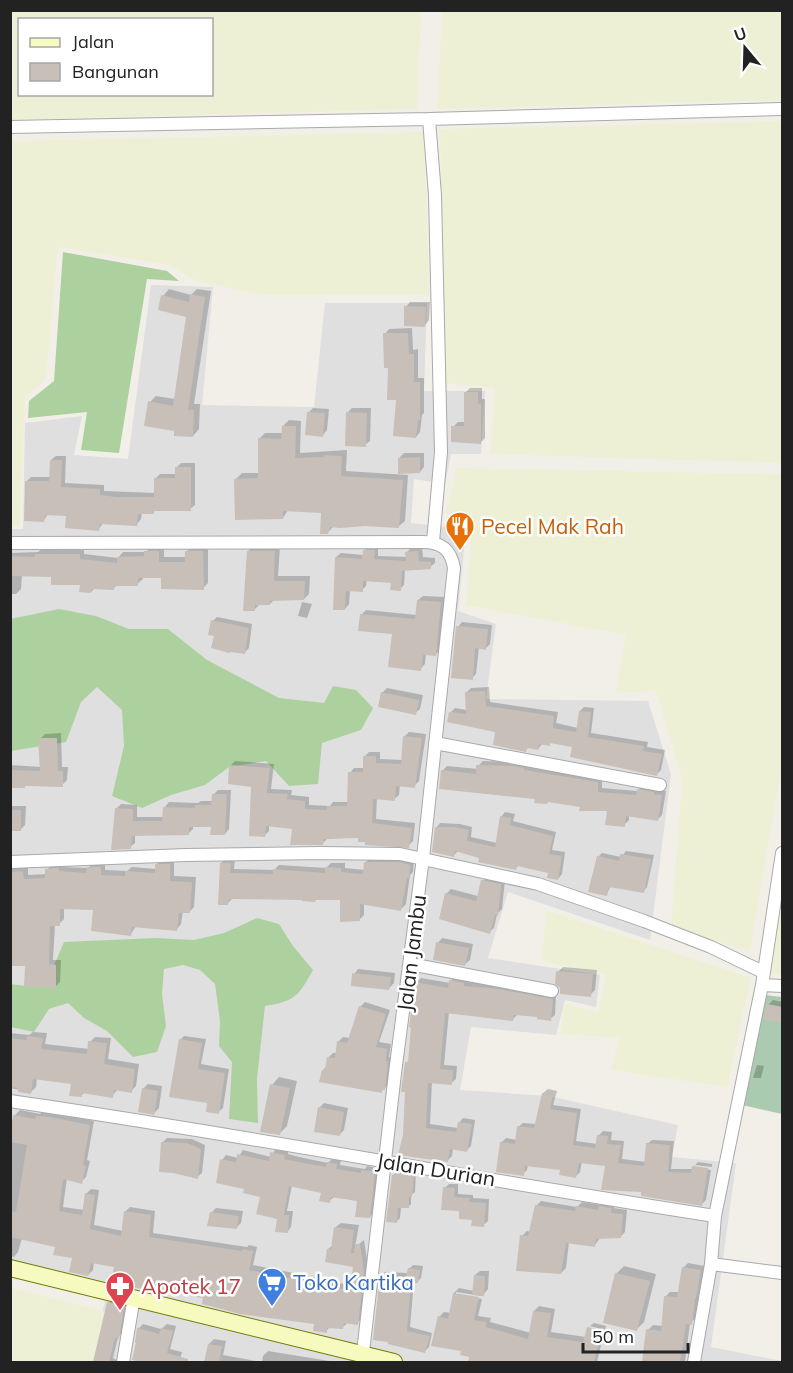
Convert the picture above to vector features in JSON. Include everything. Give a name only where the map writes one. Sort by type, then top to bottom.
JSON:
[{"type":"main road","points":[[10,1268],[134,1297],[362,1359],[394,1362]]},
{"type":"street","points":[[10,127],[783,109]]},
{"type":"street","points":[[10,543],[433,542],[441,453],[436,206],[429,119]]},
{"type":"street","name":"Jalan Jambu","points":[[362,1359],[395,1073],[423,858],[454,568],[449,551],[433,542]]},
{"type":"street","points":[[435,743],[660,785]]},
{"type":"street","points":[[694,1362],[711,1264],[715,1216],[763,979],[783,853]]},
{"type":"street","points":[[10,862],[186,855],[400,854],[538,884],[711,947],[763,979],[783,986]]},
{"type":"street","points":[[410,964],[552,991]]},
{"type":"street","name":"Jalan Durian","points":[[10,1101],[207,1130],[715,1216]]},
{"type":"street","points":[[711,1264],[783,1273]]},
{"type":"street","points":[[123,1362],[134,1297]]},
{"type":"shaded area","points":[[151,285],[213,287],[202,405],[314,407],[325,303],[427,303],[424,391],[485,391],[481,454],[451,454],[445,484],[414,479],[411,523],[466,529],[458,611],[496,624],[486,699],[648,701],[671,774],[650,940],[508,892],[488,958],[600,975],[596,1007],[565,1000],[556,1035],[471,1027],[460,1090],[549,1096],[678,1125],[672,1157],[736,1163],[711,1347],[782,1362],[91,1362],[109,1284],[11,1260],[10,529],[23,529],[25,423],[82,416],[74,455],[128,459]]},
{"type":"green space","points":[[10,11],[421,11],[417,109],[11,120]]},
{"type":"green space","points":[[442,11],[782,11],[782,100],[437,109]]},
{"type":"green space","points":[[782,121],[782,463],[490,454],[495,388],[445,383],[440,129]]},
{"type":"green space","points":[[424,132],[429,295],[263,295],[196,281],[169,265],[58,247],[46,379],[25,397],[20,526],[11,526],[10,141]]},
{"type":"green space","points":[[63,252],[167,271],[179,281],[147,279],[119,453],[81,450],[87,412],[28,418],[29,401],[54,381]]},
{"type":"green space","points":[[457,468],[782,474],[782,766],[750,952],[671,926],[682,780],[656,691],[615,693],[626,635],[466,605],[472,516],[445,514]]},
{"type":"green space","points":[[59,609],[96,616],[129,629],[168,629],[207,660],[279,698],[324,703],[333,686],[356,690],[373,708],[361,730],[322,743],[318,784],[289,786],[266,761],[229,767],[205,785],[171,795],[142,808],[112,796],[124,746],[122,710],[97,687],[81,702],[66,742],[11,751],[10,619]]},
{"type":"green space","points":[[782,879],[782,975],[767,973]]},
{"type":"green space","points":[[546,910],[751,978],[727,1087],[611,1070],[619,1038],[561,1034],[564,1004],[598,1012],[606,974],[542,961]]},
{"type":"green space","points":[[257,918],[279,924],[293,946],[313,970],[295,996],[283,1002],[265,1006],[257,1079],[258,1123],[229,1119],[232,1062],[219,1046],[220,1021],[215,984],[200,970],[183,965],[164,969],[162,994],[166,1026],[157,1052],[133,1057],[107,1031],[84,1018],[68,1003],[49,1009],[34,1032],[11,1027],[10,984],[26,986],[49,977],[64,942],[156,938],[194,940],[224,933]]},
{"type":"green space","points":[[765,995],[782,997],[782,1114],[742,1105]]},
{"type":"green space","points":[[11,1288],[107,1312],[93,1362],[11,1362]]},
{"type":"building","points":[[190,294],[205,297],[188,410],[194,410],[193,437],[174,436],[174,431],[144,426],[148,401],[173,406],[186,317],[158,310],[161,295],[189,302]]},
{"type":"building","points":[[404,306],[426,307],[425,327],[404,326]]},
{"type":"building","points":[[383,333],[408,333],[409,354],[414,354],[414,382],[420,382],[420,420],[418,420],[416,438],[393,436],[396,400],[387,400],[388,368],[384,368]]},
{"type":"building","points":[[464,392],[478,392],[478,404],[481,404],[481,444],[451,442],[451,426],[464,426]]},
{"type":"building","points":[[307,412],[325,413],[323,437],[305,435]]},
{"type":"building","points":[[346,412],[367,413],[366,447],[345,446]]},
{"type":"building","points":[[282,426],[296,426],[295,458],[342,456],[341,476],[403,480],[399,528],[330,527],[328,534],[320,534],[321,513],[283,511],[283,519],[235,520],[234,479],[258,478],[258,438],[281,439]]},
{"type":"building","points":[[420,457],[420,473],[398,474],[398,458]]},
{"type":"building","points":[[50,460],[62,460],[61,487],[100,489],[100,495],[116,497],[154,497],[154,478],[175,478],[175,467],[191,467],[191,511],[154,511],[154,514],[138,514],[137,526],[100,524],[99,531],[65,528],[66,516],[45,515],[44,522],[24,521],[25,481],[49,481]]},
{"type":"building","points":[[363,550],[375,550],[374,559],[406,561],[405,552],[418,551],[419,561],[431,562],[431,569],[402,571],[401,591],[390,590],[391,583],[363,581],[363,592],[346,591],[345,610],[333,610],[335,557],[362,559]]},
{"type":"building","points":[[144,551],[159,551],[159,562],[185,562],[185,551],[203,551],[204,590],[161,589],[161,578],[138,578],[138,586],[114,586],[114,590],[92,589],[91,593],[79,592],[80,585],[51,585],[51,577],[10,576],[10,556],[80,554],[80,559],[117,563],[117,557],[144,556]]},
{"type":"building","points":[[247,551],[275,551],[274,581],[305,581],[304,600],[270,601],[270,605],[255,605],[255,611],[243,611]]},
{"type":"building","points":[[417,600],[441,602],[436,656],[423,655],[421,671],[388,667],[392,634],[358,631],[360,614],[415,619]]},
{"type":"building","points":[[211,620],[249,628],[245,654],[211,648],[214,636],[208,635]]},
{"type":"building","points":[[456,626],[488,629],[486,650],[475,648],[473,680],[451,678]]},
{"type":"building","points":[[485,691],[486,706],[554,716],[553,728],[576,732],[579,711],[591,712],[588,737],[644,746],[643,751],[662,754],[657,776],[570,757],[572,747],[550,743],[550,746],[539,744],[538,750],[527,748],[526,752],[493,745],[495,732],[447,722],[449,712],[466,714],[465,692]]},
{"type":"building","points":[[381,692],[419,700],[416,715],[378,707]]},
{"type":"building","points":[[403,736],[422,738],[415,788],[396,786],[395,801],[373,799],[372,823],[412,828],[409,848],[365,845],[365,842],[358,842],[358,838],[324,839],[323,845],[290,845],[292,829],[266,826],[265,837],[249,836],[251,787],[228,784],[229,765],[270,768],[267,793],[288,794],[287,799],[305,801],[305,809],[327,810],[327,806],[347,806],[348,772],[363,772],[363,756],[376,756],[376,763],[401,764]]},
{"type":"building","points":[[38,738],[57,738],[58,771],[63,771],[63,787],[10,788],[10,770],[40,771]]},
{"type":"building","points":[[476,765],[514,766],[524,768],[524,770],[598,782],[598,792],[636,795],[637,789],[654,792],[654,794],[662,795],[658,821],[626,816],[625,827],[605,825],[607,811],[579,811],[580,807],[548,802],[547,804],[534,803],[535,799],[439,789],[441,770],[476,774]]},
{"type":"building","points":[[212,794],[227,794],[225,835],[210,835],[211,827],[189,827],[189,835],[132,836],[131,849],[111,850],[115,808],[133,809],[133,821],[162,821],[163,807],[195,808],[195,805],[211,805]]},
{"type":"building","points":[[10,810],[21,810],[21,831],[10,831]]},
{"type":"building","points":[[500,816],[511,818],[510,825],[553,836],[549,854],[562,856],[558,880],[547,878],[548,873],[517,866],[516,870],[478,862],[479,858],[455,851],[454,857],[432,852],[435,827],[469,830],[467,841],[495,847]]},
{"type":"building","points":[[620,854],[651,859],[644,893],[609,887],[607,896],[588,892],[597,856],[619,861]]},
{"type":"building","points":[[364,862],[399,862],[410,865],[401,911],[360,904],[360,921],[340,922],[340,900],[316,900],[315,902],[229,899],[228,905],[218,905],[220,863],[231,863],[230,873],[273,874],[273,869],[325,873],[325,867],[341,868],[341,872],[363,874]]},
{"type":"building","points":[[155,864],[170,864],[170,881],[192,882],[190,913],[179,913],[177,931],[132,927],[131,936],[91,931],[93,910],[60,909],[60,926],[50,926],[49,964],[56,965],[56,988],[24,987],[25,966],[10,966],[10,872],[23,871],[24,879],[45,878],[45,869],[59,868],[59,871],[86,873],[87,867],[101,867],[101,875],[125,876],[125,871],[155,873]]},
{"type":"building","points":[[481,880],[501,884],[498,916],[495,915],[490,934],[439,919],[445,893],[476,901]]},
{"type":"building","points":[[436,942],[469,948],[465,966],[433,960]]},
{"type":"building","points":[[556,971],[593,974],[591,997],[560,994],[560,988],[555,984]]},
{"type":"building","points":[[352,973],[391,977],[389,990],[351,986]]},
{"type":"building","points":[[449,980],[464,983],[464,986],[499,989],[553,999],[551,1021],[514,1015],[513,1021],[445,1013],[440,1069],[453,1070],[452,1085],[428,1083],[426,1128],[456,1132],[458,1122],[472,1124],[467,1152],[450,1149],[448,1162],[398,1155],[403,1135],[405,1092],[401,1092],[405,1062],[408,1062],[411,1028],[409,1027],[415,982],[448,988]]},
{"type":"building","points":[[767,1004],[783,1007],[783,1023],[763,1020]]},
{"type":"building","points":[[359,1006],[386,1014],[376,1047],[387,1049],[385,1090],[382,1090],[382,1093],[319,1082],[322,1070],[325,1070],[327,1057],[335,1058],[337,1041],[347,1043]]},
{"type":"building","points":[[27,1036],[43,1038],[41,1049],[87,1054],[88,1041],[107,1043],[104,1064],[135,1069],[132,1093],[114,1090],[113,1098],[82,1093],[82,1097],[69,1096],[71,1084],[33,1079],[31,1094],[18,1092],[18,1088],[10,1087],[10,1038],[26,1040]]},
{"type":"building","points":[[179,1039],[202,1043],[198,1069],[225,1073],[219,1114],[206,1112],[207,1103],[169,1097]]},
{"type":"building","points":[[270,1084],[290,1088],[280,1135],[260,1132]]},
{"type":"building","points":[[142,1088],[158,1091],[154,1115],[138,1112]]},
{"type":"building","points":[[542,1093],[553,1095],[550,1109],[577,1113],[573,1145],[595,1148],[597,1135],[608,1136],[607,1144],[621,1145],[618,1163],[644,1166],[646,1143],[670,1145],[668,1172],[691,1173],[692,1166],[708,1168],[702,1206],[641,1196],[641,1192],[601,1190],[605,1166],[579,1163],[576,1178],[559,1175],[560,1170],[525,1166],[524,1176],[496,1172],[500,1142],[515,1144],[517,1126],[534,1128]]},
{"type":"building","points":[[318,1107],[344,1112],[340,1136],[314,1132]]},
{"type":"building","points":[[13,1115],[35,1119],[36,1116],[50,1117],[90,1125],[82,1184],[63,1179],[59,1211],[82,1215],[85,1193],[95,1195],[90,1229],[121,1236],[124,1211],[151,1215],[149,1237],[253,1251],[249,1270],[315,1283],[315,1285],[350,1290],[353,1267],[325,1262],[327,1249],[331,1249],[334,1227],[354,1230],[351,1253],[354,1253],[355,1244],[360,1244],[364,1272],[358,1325],[344,1323],[343,1329],[327,1328],[327,1333],[313,1331],[314,1324],[240,1314],[202,1304],[203,1298],[163,1292],[163,1294],[111,1282],[114,1267],[91,1263],[88,1276],[69,1272],[72,1258],[53,1255],[55,1247],[10,1237],[10,1211],[16,1212],[27,1145],[10,1142]]},
{"type":"building","points":[[161,1142],[187,1143],[201,1149],[198,1179],[159,1172]]},
{"type":"building","points":[[270,1152],[285,1155],[284,1159],[304,1163],[326,1167],[327,1162],[337,1164],[336,1169],[361,1173],[361,1170],[375,1172],[370,1218],[355,1217],[357,1201],[331,1197],[330,1203],[319,1201],[321,1193],[289,1186],[284,1215],[289,1215],[288,1233],[275,1232],[277,1219],[256,1214],[260,1197],[243,1193],[244,1189],[216,1183],[220,1159],[236,1162],[237,1154],[269,1161]]},
{"type":"building","points":[[396,1172],[414,1175],[409,1208],[398,1208],[397,1223],[386,1222],[392,1175]]},
{"type":"building","points":[[443,1187],[455,1188],[454,1197],[470,1198],[469,1202],[486,1203],[484,1227],[471,1226],[472,1220],[459,1219],[459,1211],[441,1210]]},
{"type":"building","points":[[535,1205],[575,1211],[576,1206],[598,1210],[599,1206],[611,1208],[611,1213],[623,1214],[621,1238],[596,1239],[595,1247],[566,1243],[561,1274],[516,1271],[520,1235],[528,1236]]},
{"type":"building","points":[[210,1212],[239,1216],[237,1229],[207,1226]]},
{"type":"building","points":[[682,1267],[701,1270],[692,1325],[686,1324],[680,1362],[642,1362],[646,1329],[661,1331],[664,1296],[677,1297]]},
{"type":"building","points":[[408,1268],[420,1270],[418,1283],[411,1283],[407,1331],[430,1336],[425,1353],[373,1340],[380,1275],[406,1277]]},
{"type":"building","points":[[615,1273],[650,1281],[637,1331],[603,1323]]},
{"type":"building","points":[[474,1275],[485,1276],[484,1296],[472,1295]]},
{"type":"building","points":[[453,1293],[479,1297],[474,1320],[486,1322],[486,1327],[528,1339],[533,1311],[551,1313],[547,1337],[583,1342],[587,1327],[602,1330],[594,1362],[468,1362],[469,1357],[460,1355],[461,1351],[431,1346],[438,1316],[448,1319]]},
{"type":"building","points":[[107,1302],[124,1307],[119,1339],[115,1338],[109,1362],[93,1362]]},
{"type":"building","points":[[137,1328],[159,1334],[161,1328],[173,1331],[167,1353],[188,1359],[188,1362],[132,1360]]},
{"type":"building","points":[[208,1344],[222,1346],[219,1362],[204,1362]]},
{"type":"place","name":"Pecel Mak Rah","points":[[460,552]]},
{"type":"place","name":"Toko Kartika","points":[[272,1308]]},
{"type":"place","name":"Apotek 17","points":[[120,1312]]}]
